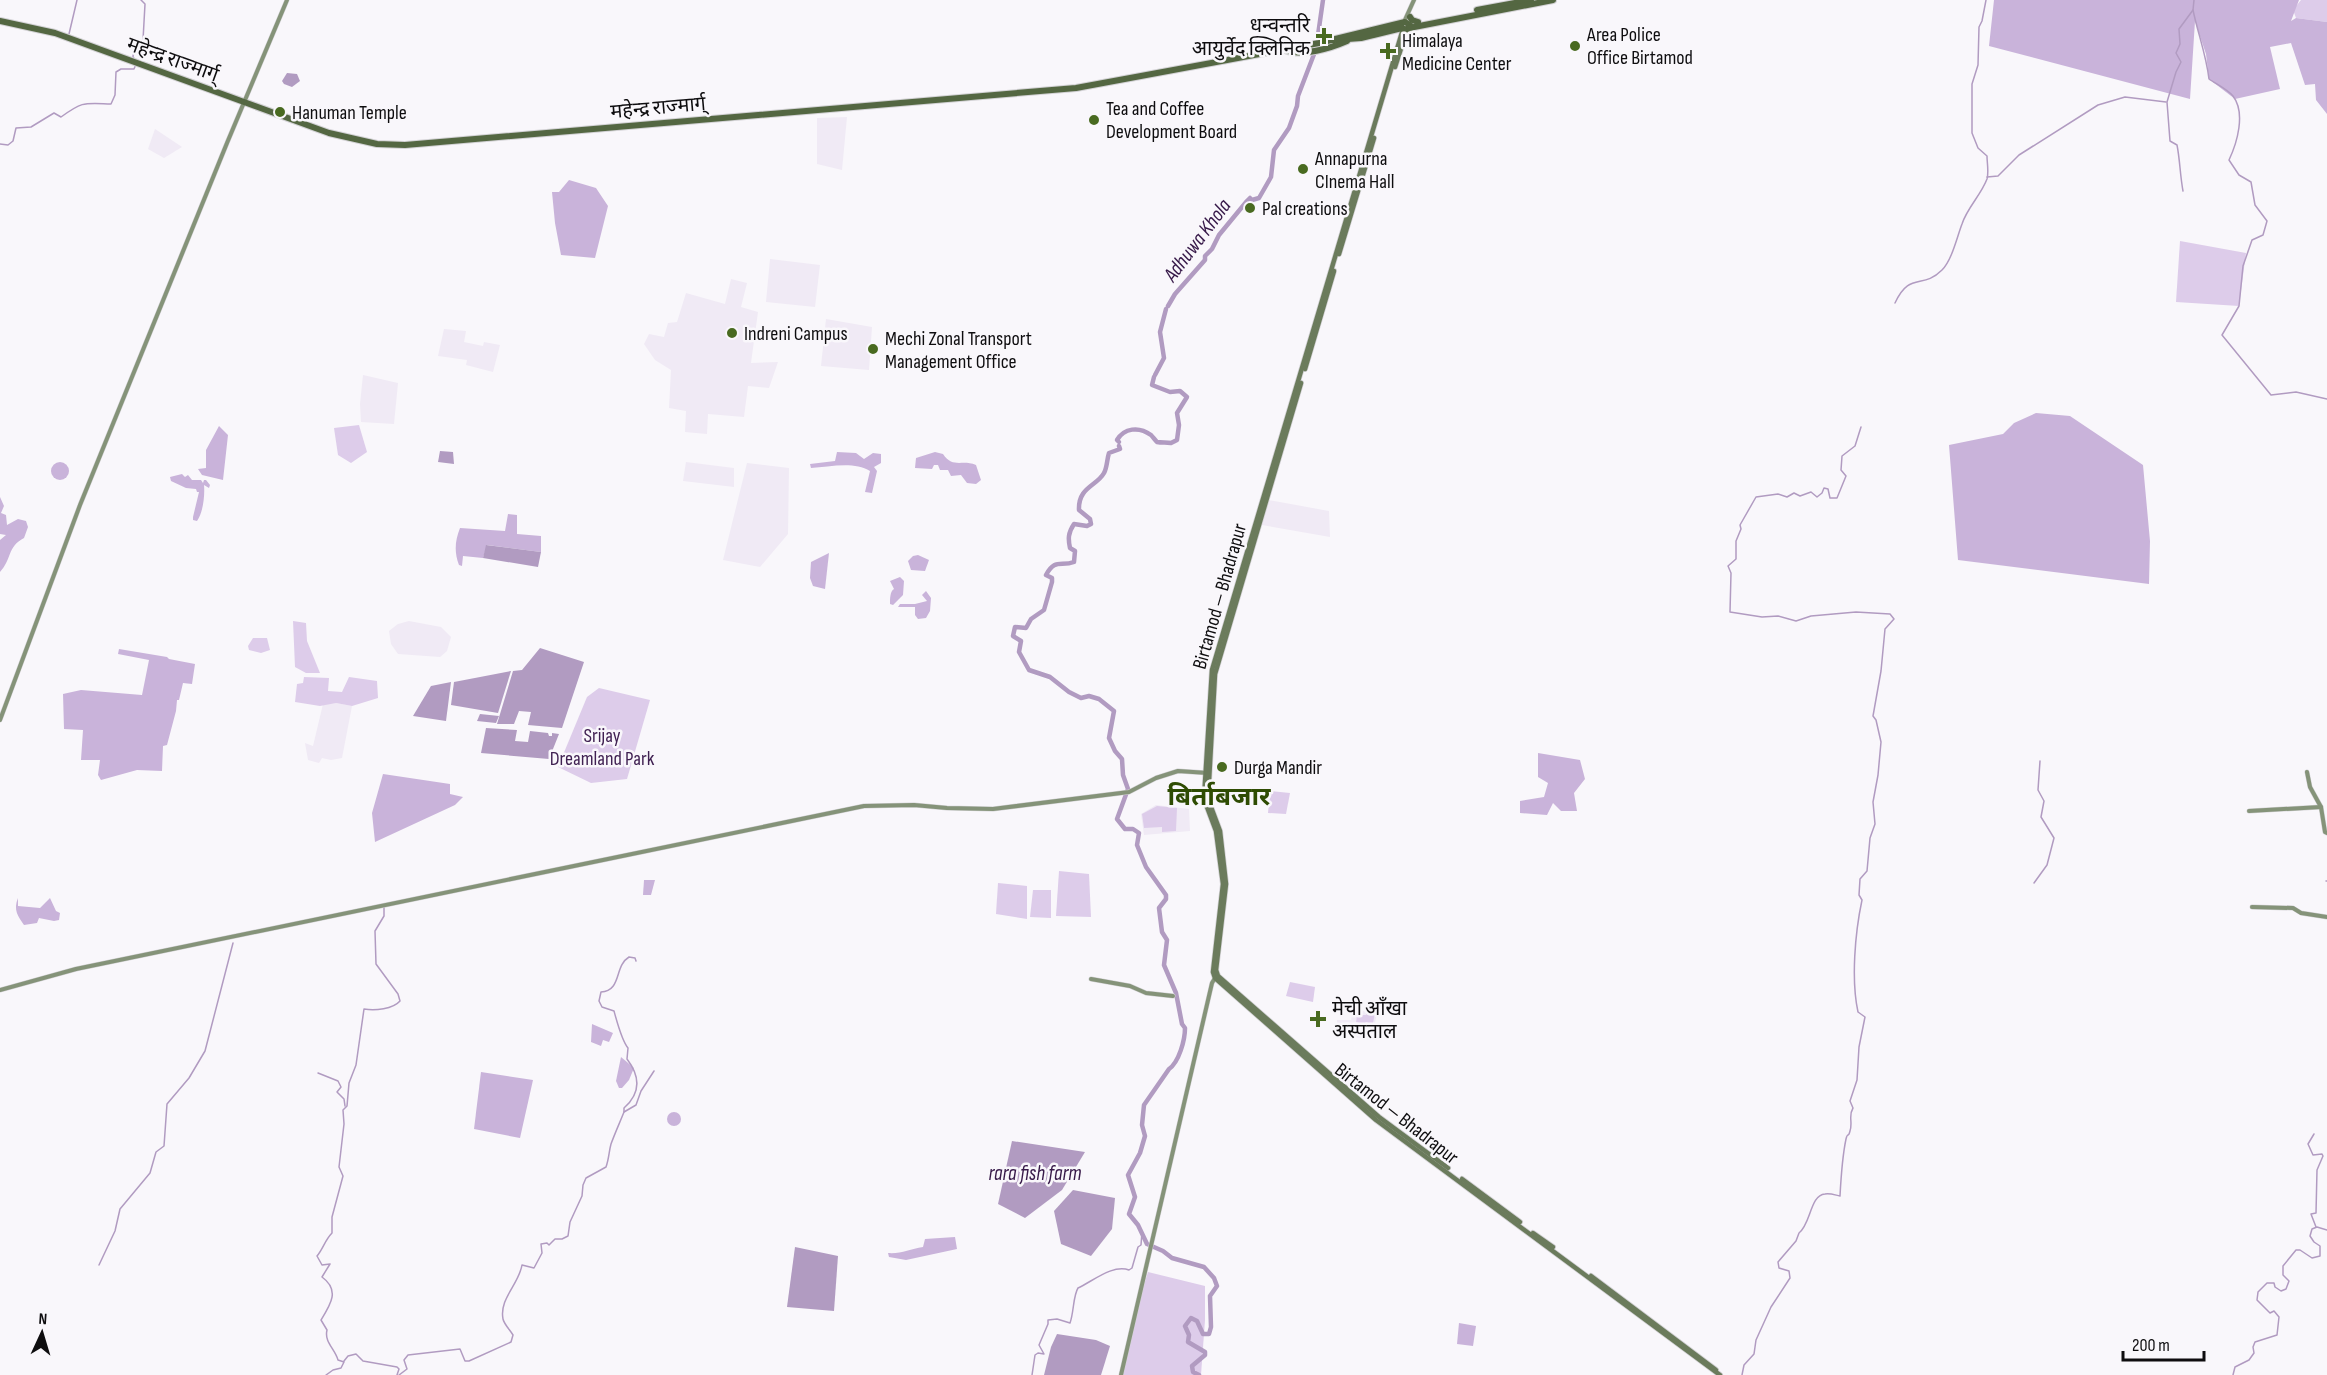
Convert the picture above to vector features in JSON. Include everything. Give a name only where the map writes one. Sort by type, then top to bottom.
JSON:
[{"type":"highway","points":[[1406,26],[1412,20],[1418,22],[1532,0]]},
{"type":"highway","name":"महेन्द्र राज्मार्ग्","points":[[0,21],[55,33],[347,138],[377,144],[405,145],[1100,85],[1553,0]]},
{"type":"highway","name":"महेन्द्र राज्मार्ग्","points":[[1353,36],[1406,26]]},
{"type":"highway","points":[[1313,44],[1325,37],[1353,36]]},
{"type":"highway","points":[[1313,44],[1328,47],[1353,36]]},
{"type":"main road","name":"Birtamod — Bhadrapur","points":[[1406,26],[1215,674],[1207,773],[1208,799],[1222,842],[1224,897],[1216,977],[1362,1105],[1672,1335],[1720,1375]]},
{"type":"street","points":[[0,720],[80,505],[287,0]]},
{"type":"street","points":[[1406,26],[1414,0]]},
{"type":"street","points":[[1406,26],[1412,6]]},
{"type":"street","points":[[0,990],[76,969],[864,806],[914,805],[992,809],[1128,792],[1156,778],[1178,771],[1207,773]]},
{"type":"street","points":[[2307,772],[2310,787],[2321,807],[2327,833]]},
{"type":"street","points":[[2249,811],[2321,807]]},
{"type":"street","points":[[2252,908],[2293,908],[2301,913],[2327,917]]},
{"type":"street","points":[[1121,1375],[1212,983],[1216,977]]},
{"type":"street","points":[[1091,978],[1130,986],[1146,993],[1173,996]]},
{"type":"shaded area","points":[[1994,0],[2299,0],[2291,21],[2296,18],[2327,22],[2327,114],[2316,100],[2315,84],[2305,85],[2291,43],[2270,47],[2280,89],[2235,99],[2209,79],[2206,54],[2195,21],[2190,99],[1989,46]]},
{"type":"shaded area","points":[[847,117],[842,170],[817,164],[817,118]]},
{"type":"shaded area","points":[[155,129],[182,147],[164,158],[148,149]]},
{"type":"shaded area","points":[[569,180],[596,188],[608,206],[595,258],[561,255],[552,192],[559,192]]},
{"type":"shaded area","points":[[770,259],[820,265],[815,307],[766,302]]},
{"type":"shaded area","points":[[731,279],[747,283],[741,307],[758,312],[751,363],[778,362],[769,388],[748,386],[744,417],[708,414],[707,434],[685,432],[686,411],[669,408],[671,370],[655,360],[644,344],[649,334],[664,337],[668,323],[677,322],[686,293],[725,304]]},
{"type":"shaded area","points":[[826,319],[872,327],[869,370],[821,366]]},
{"type":"shaded area","points":[[444,329],[466,331],[464,342],[483,346],[484,342],[500,345],[493,372],[466,365],[467,360],[438,356]]},
{"type":"shaded area","points":[[363,375],[398,383],[394,424],[361,422]]},
{"type":"shaded area","points":[[2036,413],[2070,416],[2143,465],[2150,541],[2149,584],[1958,560],[1949,445],[2003,434],[2014,423]]},
{"type":"shaded area","points":[[219,426],[228,435],[223,480],[202,475],[198,469],[206,468],[206,450]]},
{"type":"shaded area","points":[[837,452],[856,453],[864,459],[873,453],[881,454],[881,463],[874,467],[877,471],[872,493],[865,492],[870,471],[864,468],[841,465],[811,468],[810,464],[835,461]]},
{"type":"shaded area","points":[[935,452],[943,454],[950,461],[976,465],[981,480],[976,484],[967,483],[961,475],[951,476],[948,470],[940,470],[938,465],[934,465],[932,469],[915,468],[916,458]]},
{"type":"shaded area","points":[[60,462],[66,465],[69,471],[66,477],[60,480],[54,477],[51,471],[54,465]]},
{"type":"shaded area","points":[[686,462],[734,468],[734,487],[683,481]]},
{"type":"shaded area","points":[[747,463],[789,468],[788,534],[760,567],[723,560]]},
{"type":"shaded area","points":[[182,474],[185,477],[188,475],[192,480],[201,480],[203,483],[206,480],[210,485],[209,488],[204,485],[203,504],[197,521],[193,520],[193,517],[199,492],[171,481],[170,477]]},
{"type":"shaded area","points":[[0,497],[4,506],[1,513],[6,515],[7,525],[18,519],[26,521],[28,527],[24,538],[12,549],[0,572],[0,540],[6,535],[0,534]]},
{"type":"shaded area","points":[[1268,500],[1329,511],[1330,537],[1262,525]]},
{"type":"shaded area","points":[[508,514],[517,515],[517,534],[541,536],[541,552],[487,545],[483,558],[463,556],[462,566],[459,565],[456,546],[460,528],[505,531]]},
{"type":"shaded area","points":[[829,553],[825,589],[813,586],[810,578],[811,562]]},
{"type":"shaded area","points":[[918,555],[929,560],[925,571],[911,570],[908,561]]},
{"type":"shaded area","points":[[900,577],[904,581],[903,595],[893,605],[890,604],[890,600],[894,589],[890,581]]},
{"type":"shaded area","points":[[926,591],[931,598],[930,611],[926,618],[918,619],[915,615],[915,607],[898,607],[900,604],[927,601],[922,595]]},
{"type":"shaded area","points":[[409,621],[441,627],[451,637],[447,651],[440,657],[398,654],[391,644],[389,631],[398,624]]},
{"type":"shaded area","points":[[119,649],[195,664],[192,684],[183,683],[179,700],[177,700],[167,745],[163,746],[162,771],[137,770],[101,780],[98,775],[100,760],[81,760],[83,730],[64,729],[63,694],[81,690],[142,695],[149,660],[118,654]]},
{"type":"shaded area","points":[[336,703],[352,706],[342,758],[331,760],[322,758],[319,763],[308,760],[305,743],[313,746],[323,704]]},
{"type":"shaded area","points":[[1538,753],[1580,760],[1585,779],[1574,793],[1577,811],[1561,811],[1553,803],[1547,815],[1520,813],[1520,801],[1544,797],[1548,783],[1538,777]]},
{"type":"shaded area","points":[[383,774],[450,784],[450,794],[463,797],[455,805],[375,842],[372,813]]},
{"type":"shaded area","points":[[1156,805],[1189,809],[1190,831],[1144,835],[1141,814]]},
{"type":"shaded area","points":[[644,880],[655,880],[651,895],[643,895]]},
{"type":"shaded area","points":[[18,898],[18,906],[40,908],[50,898],[56,911],[60,913],[59,920],[39,918],[37,923],[24,925],[16,909]]},
{"type":"shaded area","points":[[1353,1010],[1377,1012],[1372,1040],[1337,1034],[1337,1020],[1351,1020]]},
{"type":"shaded area","points":[[592,1024],[613,1033],[609,1042],[603,1040],[601,1046],[591,1042]]},
{"type":"shaded area","points":[[621,1057],[634,1068],[629,1080],[622,1088],[619,1088],[616,1081]]},
{"type":"shaded area","points":[[481,1072],[533,1080],[520,1138],[474,1129]]},
{"type":"shaded area","points":[[674,1112],[679,1114],[681,1119],[679,1124],[674,1126],[669,1124],[667,1119],[669,1114]]},
{"type":"shaded area","points":[[955,1237],[957,1249],[906,1260],[889,1257],[888,1253],[923,1247],[925,1239]]},
{"type":"shaded area","points":[[1459,1323],[1476,1326],[1473,1346],[1457,1344]]},
{"type":"green space","points":[[2301,0],[2327,0],[2327,22],[2296,18],[2293,10]]},
{"type":"green space","points":[[2180,241],[2246,253],[2239,306],[2176,302]]},
{"type":"green space","points":[[359,425],[367,452],[351,463],[338,455],[334,428]]},
{"type":"green space","points":[[293,621],[306,623],[307,641],[320,673],[306,673],[295,667]]},
{"type":"green space","points":[[253,638],[267,638],[270,650],[261,653],[249,650],[248,646]]},
{"type":"green space","points":[[304,677],[329,678],[328,691],[342,692],[349,677],[377,681],[378,698],[352,706],[336,703],[320,706],[295,702],[297,684],[303,683]]},
{"type":"green space","name":"Srijay Dreamland Park","points":[[599,688],[650,700],[627,779],[591,783],[558,767],[587,697]]},
{"type":"green space","points":[[1270,791],[1290,793],[1286,814],[1268,813]]},
{"type":"green space","points":[[1157,806],[1177,808],[1176,831],[1162,832],[1162,827],[1144,828],[1142,814]]},
{"type":"green space","points":[[1059,871],[1089,874],[1091,917],[1056,916]]},
{"type":"green space","points":[[998,883],[1027,886],[1027,919],[996,914]]},
{"type":"green space","points":[[1033,890],[1051,890],[1051,918],[1030,917]]},
{"type":"green space","points":[[1290,982],[1315,987],[1313,1002],[1286,996]]},
{"type":"green space","points":[[1367,1012],[1375,1013],[1370,1038],[1363,1037],[1361,1033],[1342,1033],[1343,1024],[1356,1023],[1357,1015],[1366,1015]]},
{"type":"green space","points":[[1148,1272],[1205,1286],[1201,1375],[1122,1375],[1129,1331]]},
{"type":"water","points":[[287,73],[297,74],[300,81],[292,87],[284,84],[282,81]]},
{"type":"water","points":[[440,451],[453,452],[454,464],[438,462]]},
{"type":"water","points":[[486,545],[541,552],[538,567],[483,558]]},
{"type":"water","points":[[540,648],[584,662],[562,728],[528,725],[531,712],[519,711],[514,724],[497,724],[513,671],[522,670]]},
{"type":"water","points":[[511,671],[498,713],[451,705],[454,682]]},
{"type":"water","points":[[451,682],[446,721],[413,716],[431,686]]},
{"type":"water","points":[[480,714],[499,716],[496,723],[477,721]]},
{"type":"water","points":[[486,728],[517,730],[515,741],[528,742],[530,731],[548,733],[549,736],[552,736],[552,733],[559,734],[549,759],[481,753]]},
{"type":"water","name":"rara fish farm","points":[[1012,1141],[1085,1152],[1062,1190],[1025,1218],[998,1204]]},
{"type":"water","name":"rara fish farm","points":[[1073,1190],[1115,1198],[1112,1229],[1091,1256],[1061,1244],[1054,1211]]},
{"type":"water","points":[[795,1247],[838,1256],[834,1311],[787,1307]]},
{"type":"water","points":[[1057,1334],[1096,1340],[1110,1346],[1101,1375],[1044,1375]]},
{"type":"waterway","points":[[69,34],[77,0]]},
{"type":"waterway","points":[[135,60],[133,57],[134,44],[143,40],[145,4],[141,0]]},
{"type":"waterway","name":"Adhuwa Khola","points":[[1168,306],[1175,294],[1205,260],[1205,256],[1212,249],[1219,235],[1250,198],[1252,200],[1259,198],[1271,177],[1274,150],[1289,128],[1298,96],[1316,49],[1323,0]]},
{"type":"waterway","points":[[1895,303],[1906,287],[1935,276],[1946,266],[1964,218],[1987,179],[1987,156],[1978,148],[1972,133],[1972,84],[1978,65],[1979,27],[1986,0]]},
{"type":"waterway","points":[[2183,191],[2177,145],[2170,141],[2167,102],[2181,62],[2176,53],[2180,44],[2179,29],[2193,10],[2194,0]]},
{"type":"waterway","points":[[2193,10],[2209,79],[2233,96],[2239,111],[2239,128],[2229,160],[2239,175],[2251,182],[2255,205],[2267,221],[2263,235],[2252,240],[2243,266],[2239,306],[2222,335],[2271,395],[2296,392],[2327,399]]},
{"type":"waterway","points":[[0,144],[8,145],[13,141],[16,128],[31,127],[54,113],[61,117],[84,104],[111,104],[115,95],[116,72],[121,69],[134,69],[136,64]]},
{"type":"waterway","points":[[1987,177],[1998,176],[2019,155],[2098,105],[2125,97],[2166,102]]},
{"type":"waterway","name":"Adhuwa Khola","points":[[1155,375],[1164,358],[1160,332],[1166,309]]},
{"type":"waterway","name":"Adhuwa Khola","points":[[1119,442],[1117,440],[1124,433],[1137,429],[1151,435],[1157,442],[1171,443],[1177,440],[1179,425],[1177,413],[1187,397],[1180,391],[1170,392],[1152,385],[1154,377]]},
{"type":"waterway","points":[[1742,1375],[1744,1365],[1754,1354],[1756,1340],[1771,1307],[1790,1278],[1789,1271],[1779,1268],[1778,1262],[1796,1241],[1816,1199],[1825,1194],[1840,1196],[1846,1139],[1851,1128],[1853,1108],[1850,1101],[1857,1080],[1859,1047],[1865,1017],[1858,1012],[1854,971],[1857,927],[1862,900],[1859,895],[1860,879],[1867,871],[1870,838],[1875,824],[1873,802],[1881,742],[1873,716],[1885,629],[1894,619],[1890,614],[1856,612],[1811,616],[1796,621],[1778,616],[1762,617],[1730,612],[1731,573],[1728,566],[1736,559],[1736,541],[1741,529],[1740,525],[1756,497],[1778,494],[1787,497],[1794,493],[1800,496],[1811,492],[1817,497],[1824,488],[1828,489],[1830,498],[1837,498],[1846,476],[1841,470],[1842,456],[1855,446],[1861,427]]},
{"type":"waterway","name":"Adhuwa Khola","points":[[1119,446],[1120,449],[1109,453],[1105,471],[1101,477],[1082,496],[1079,510],[1090,519],[1091,524],[1087,526],[1074,524],[1071,530],[1069,542],[1070,548],[1075,551],[1074,562],[1052,566],[1046,575],[1052,578],[1052,582],[1044,610],[1031,619],[1026,628],[1015,627],[1013,636],[1021,641],[1019,652],[1029,670],[1050,677],[1081,698],[1089,696],[1099,699],[1114,711],[1109,738],[1122,759],[1123,775],[1128,789],[1117,819],[1125,829],[1133,829],[1139,833],[1137,845],[1146,867],[1166,895],[1166,899],[1159,908],[1162,932],[1167,940],[1164,965],[1176,993],[1185,1033],[1176,1061],[1144,1105],[1142,1125],[1145,1136],[1140,1153],[1128,1175],[1135,1197],[1129,1214],[1138,1225],[1147,1244],[1172,1258],[1204,1267],[1214,1278],[1217,1286],[1210,1296],[1211,1327],[1209,1334],[1203,1334],[1197,1321],[1191,1318],[1185,1326],[1189,1335],[1188,1342],[1205,1352],[1205,1355],[1192,1366],[1193,1372],[1199,1375]]},
{"type":"waterway","points":[[2034,883],[2047,865],[2054,838],[2041,817],[2044,801],[2038,790],[2040,761]]},
{"type":"waterway","points":[[326,1375],[341,1368],[344,1362],[338,1360],[328,1342],[327,1330],[321,1320],[330,1303],[332,1292],[328,1282],[322,1277],[330,1264],[322,1265],[317,1256],[332,1233],[332,1217],[343,1176],[339,1167],[344,1124],[343,1110],[347,1106],[349,1083],[356,1065],[364,1009],[384,1009],[400,1001],[398,994],[376,964],[375,931],[384,916],[384,907]]},
{"type":"waterway","points":[[99,1265],[115,1231],[120,1209],[150,1173],[156,1152],[164,1146],[167,1104],[189,1078],[205,1051],[233,943]]},
{"type":"waterway","points":[[624,1112],[624,1108],[636,1090],[636,1078],[627,1059],[628,1048],[614,1011],[602,1007],[599,1001],[601,992],[608,991],[615,983],[624,961],[629,957],[635,958],[636,961]]},
{"type":"waterway","points":[[399,1375],[407,1369],[404,1360],[408,1355],[460,1349],[465,1361],[469,1361],[511,1342],[513,1335],[504,1321],[503,1312],[506,1298],[522,1265],[534,1268],[542,1253],[541,1244],[549,1245],[555,1239],[568,1236],[570,1222],[582,1196],[586,1178],[606,1167],[611,1144],[624,1112],[636,1105],[641,1091],[654,1071]]},
{"type":"waterway","points":[[318,1073],[338,1081],[341,1087],[337,1092],[344,1099],[345,1106]]},
{"type":"waterway","points":[[2314,1134],[2308,1144],[2313,1155],[2322,1154],[2323,1156],[2317,1170],[2316,1213],[2311,1214],[2316,1227]]},
{"type":"waterway","points":[[2233,1375],[2235,1367],[2249,1360],[2254,1353],[2255,1342],[2277,1335],[2279,1317],[2274,1311],[2270,1313],[2257,1300],[2258,1292],[2267,1283],[2274,1283],[2275,1287],[2281,1291],[2286,1289],[2289,1281],[2283,1275],[2283,1266],[2296,1250],[2312,1258],[2320,1256],[2320,1246],[2310,1236],[2312,1229],[2317,1227],[2327,1230]]},
{"type":"waterway","points":[[1032,1375],[1035,1355],[1044,1354],[1039,1345],[1048,1320],[1057,1319],[1070,1323],[1078,1288],[1110,1271],[1132,1268],[1138,1247],[1141,1245],[1142,1232]]},
{"type":"waterway","points":[[344,1361],[348,1356],[356,1354],[363,1361],[397,1367],[399,1369],[397,1375]]},
{"type":"place","name":"धन्वन्तरि आयुर्वेद क्लिनिक","points":[[1324,36]]},
{"type":"place","name":"Area Police Office Birtamod","points":[[1575,46]]},
{"type":"place","name":"Himalaya Medicine Center","points":[[1388,51]]},
{"type":"place","name":"Hanuman Temple","points":[[280,112]]},
{"type":"place","name":"Tea and Coffee Development Board","points":[[1094,120]]},
{"type":"place","name":"Annapurna CInema Hall","points":[[1303,169]]},
{"type":"place","name":"Pal creations","points":[[1250,208]]},
{"type":"place","name":"Indreni Campus","points":[[732,333]]},
{"type":"place","name":"Mechi Zonal Transport Management Office","points":[[873,349]]},
{"type":"place","name":"Durga Mandir","points":[[1222,767]]},
{"type":"place","name":"मेची आँखा अस्पताल","points":[[1318,1019]]},
{"type":"district","name":"बिर्ताबजार","points":[[1219,796]]}]
